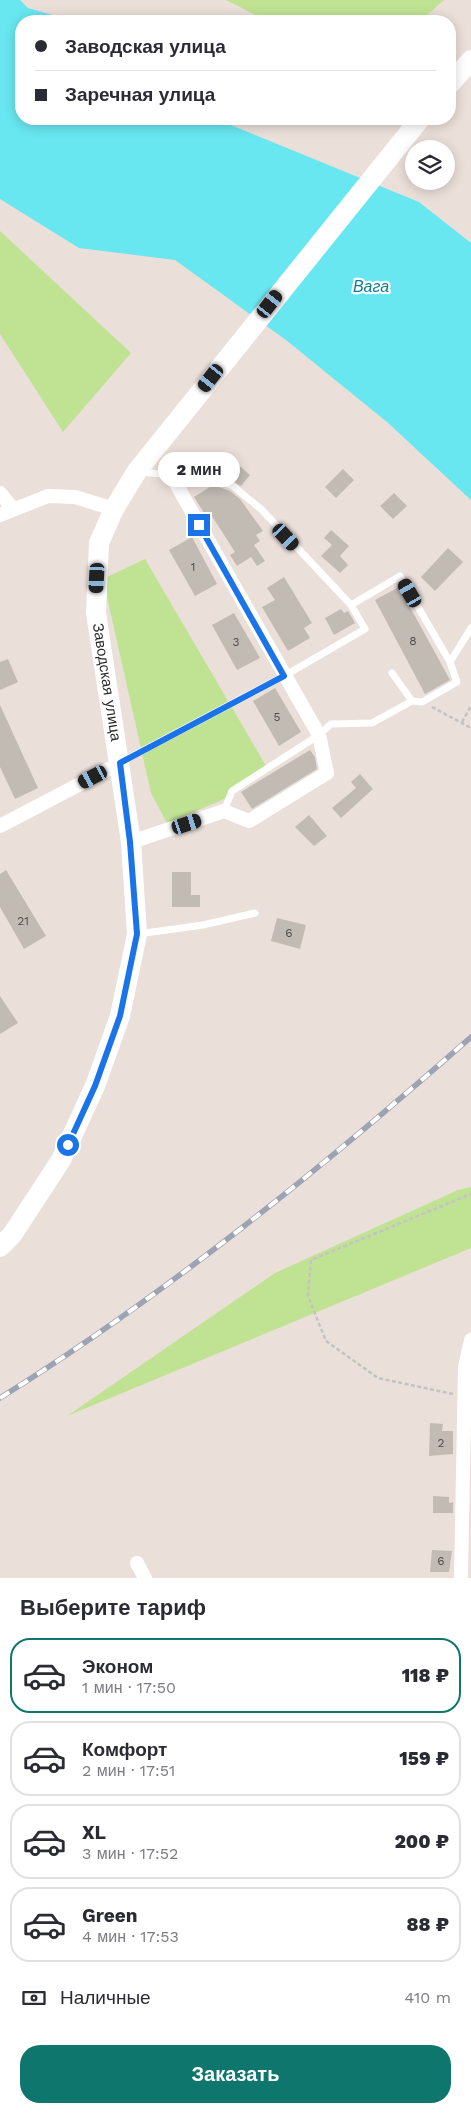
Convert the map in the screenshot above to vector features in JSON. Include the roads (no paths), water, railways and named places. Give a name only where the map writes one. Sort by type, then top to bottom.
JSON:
[{"type":"main road","points":[[456,77],[471,60]]},
{"type":"main road","name":"Заводская улица","points":[[0,1247],[12,1235],[61,1160],[95,1086],[120,1016],[137,934],[130,842],[120,763],[96,613],[99,543],[114,509],[138,471],[223,362],[415,125]]},
{"type":"street","points":[[130,842],[224,812],[249,821],[326,773],[319,735],[171,475]]},
{"type":"street","points":[[0,493],[13,509]]},
{"type":"street","points":[[0,515],[48,496],[75,496],[114,509]]},
{"type":"street","points":[[0,826],[120,763]]},
{"type":"street","points":[[461,1578],[466,1524],[467,1394],[465,1367],[471,1340]]},
{"type":"street","points":[[137,1564],[145,1578]]},
{"type":"lane","points":[[120,763],[284,676],[366,629],[351,605],[262,510],[233,486],[199,474],[171,475],[138,471]]},
{"type":"lane","points":[[224,812],[232,791],[319,735],[331,724],[372,723],[412,701],[422,702],[458,682],[450,662],[400,576],[351,605]]},
{"type":"lane","points":[[450,662],[471,628]]},
{"type":"lane","points":[[392,673],[412,701]]},
{"type":"lane","points":[[137,934],[203,925],[255,913]]},
{"type":"water","name":"Вага","points":[[0,0],[20,0],[28,8],[52,15],[15,15],[15,125],[231,125],[419,202],[471,243],[471,500],[387,422],[286,340],[175,260],[79,248],[0,199]]},
{"type":"railway","points":[[0,1398],[124,1316],[243,1227],[358,1134],[471,1037]]}]
